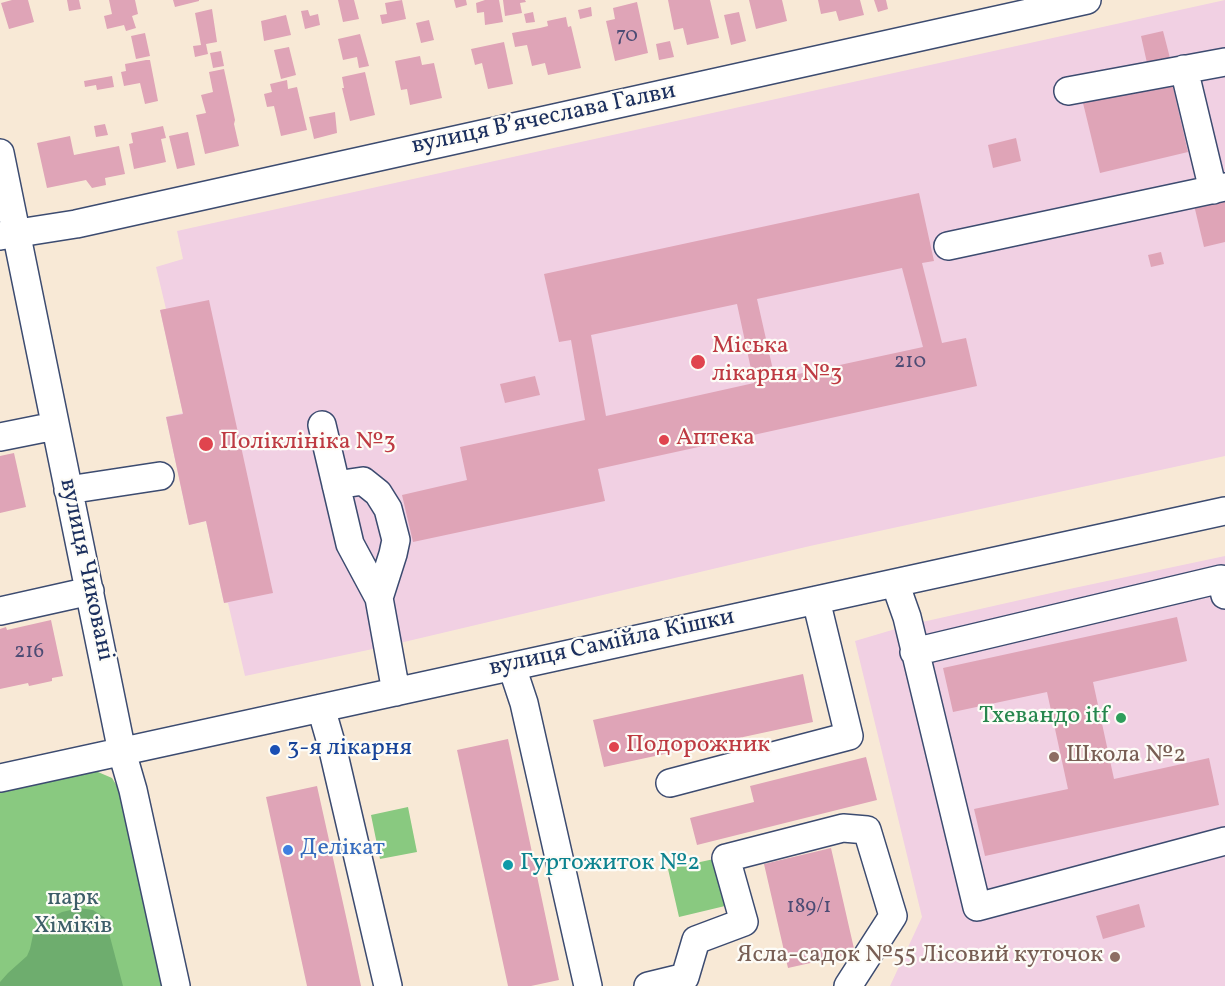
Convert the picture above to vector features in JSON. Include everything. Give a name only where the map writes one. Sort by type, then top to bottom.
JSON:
[{"type":"street","name":"вулиця Вʼячеслава Галви","points":[[9,234],[76,224],[1087,0]]},
{"type":"street","points":[[1068,91],[1225,62]]},
{"type":"street","points":[[948,246],[1219,188],[1184,69]]},
{"type":"street","name":"вулиця Чиковані","points":[[0,153],[9,234],[55,426],[122,752],[133,790],[176,986]]},
{"type":"street","points":[[322,425],[350,544],[379,598],[396,692]]},
{"type":"street","points":[[0,437],[55,426]]},
{"type":"street","points":[[68,490],[160,476]]},
{"type":"street","points":[[336,485],[363,482],[378,493],[388,509],[396,540],[379,598]]},
{"type":"street","name":"вулиця Самійла Кішки","points":[[0,778],[1225,511]]},
{"type":"street","points":[[914,652],[1221,579],[1225,595]]},
{"type":"street","points":[[895,583],[907,617],[977,907],[1225,841]]},
{"type":"street","points":[[0,611],[90,591]]},
{"type":"street","points":[[670,783],[849,736],[816,600]]},
{"type":"street","points":[[512,666],[524,704],[588,986]]},
{"type":"street","points":[[321,708],[388,986]]},
{"type":"street","points":[[648,986],[685,977],[696,940],[744,922],[726,858],[843,828],[867,830],[893,916],[848,986]]},
{"type":"shaded area","name":"Міська лікарня №3","points":[[1225,0],[1225,456],[810,546],[387,646],[245,676],[228,603],[224,603],[206,521],[189,525],[166,417],[183,413],[160,310],[166,309],[156,267],[183,259],[177,231]]},
{"type":"shaded area","name":"Школа №2","points":[[1225,556],[1225,986],[890,986],[922,917],[855,641],[909,625]]},
{"type":"green space","name":"парк Хіміків","points":[[98,772],[112,778],[120,791],[162,986],[0,986],[0,792]]},
{"type":"green space","points":[[408,807],[417,852],[380,859],[371,815]]},
{"type":"green space","points":[[714,859],[725,906],[679,917],[668,869]]},
{"type":"green space","points":[[79,908],[93,910],[105,918],[123,986],[0,986],[0,982],[8,973],[27,956],[33,935],[40,923],[62,912]]},
{"type":"building","points":[[28,0],[34,22],[9,29],[1,3]]},
{"type":"building","points":[[67,0],[79,0],[81,9],[69,11]]},
{"type":"building","points":[[109,0],[135,0],[138,14],[132,16],[136,28],[126,31],[124,25],[107,29],[104,16],[112,14]]},
{"type":"building","points":[[173,0],[199,0],[199,1],[175,7]]},
{"type":"building","points":[[338,0],[354,0],[359,19],[343,22]]},
{"type":"building","points":[[402,0],[406,19],[382,24],[380,15],[387,14],[385,3]]},
{"type":"building","points":[[454,0],[466,0],[467,5],[456,8]]},
{"type":"building","points":[[485,0],[499,0],[503,22],[485,25],[484,12],[477,13],[476,3]]},
{"type":"building","points":[[503,0],[525,0],[526,2],[520,3],[522,13],[505,16]]},
{"type":"building","points":[[668,0],[710,0],[719,38],[687,45],[683,28],[674,30]]},
{"type":"building","points":[[749,0],[782,0],[787,21],[756,29]]},
{"type":"building","points":[[818,0],[860,0],[864,15],[839,21],[836,11],[821,14]]},
{"type":"building","points":[[874,0],[886,0],[888,9],[878,12]]},
{"type":"building","points":[[637,2],[648,53],[615,61],[606,21],[615,19],[613,8]]},
{"type":"building","points":[[591,7],[592,16],[580,19],[578,10]]},
{"type":"building","points":[[212,9],[217,42],[206,44],[208,54],[195,57],[193,46],[201,45],[195,13]]},
{"type":"building","points":[[308,10],[310,16],[318,14],[320,25],[305,29],[301,11]]},
{"type":"building","points":[[533,12],[535,22],[526,23],[524,14]]},
{"type":"building","points":[[739,12],[746,41],[731,45],[724,15]]},
{"type":"building","points":[[286,15],[291,35],[264,41],[261,21]]},
{"type":"building","points":[[566,17],[568,27],[571,26],[581,68],[548,75],[545,63],[532,66],[527,45],[515,47],[512,33],[548,26],[547,21]]},
{"type":"building","points":[[429,20],[434,40],[421,43],[416,23]]},
{"type":"building","points":[[1163,31],[1170,58],[1147,63],[1141,36]]},
{"type":"building","points":[[145,33],[150,56],[136,59],[131,36]]},
{"type":"building","points":[[360,34],[369,66],[359,68],[357,57],[343,60],[338,39]]},
{"type":"building","points":[[670,41],[674,57],[659,60],[656,44]]},
{"type":"building","points":[[504,42],[513,84],[488,89],[482,63],[475,65],[471,49]]},
{"type":"building","points":[[289,47],[296,75],[281,79],[274,50]]},
{"type":"building","points":[[221,51],[224,66],[213,68],[210,53]]},
{"type":"building","points":[[420,56],[422,65],[434,63],[442,98],[410,105],[407,89],[401,90],[395,61]]},
{"type":"building","points":[[150,60],[158,101],[145,104],[140,83],[124,86],[121,72],[126,71],[125,64]]},
{"type":"building","points":[[224,69],[239,146],[205,154],[196,115],[206,113],[201,95],[213,92],[209,72]]},
{"type":"building","points":[[365,72],[375,115],[350,121],[342,88],[344,88],[342,77]]},
{"type":"building","points":[[112,76],[114,87],[97,90],[96,85],[85,87],[84,81]]},
{"type":"building","points":[[287,80],[288,89],[297,87],[307,130],[281,136],[274,106],[267,107],[264,94],[272,92],[270,84]]},
{"type":"building","points":[[1172,83],[1188,152],[1100,173],[1083,103]]},
{"type":"building","points":[[335,112],[337,133],[314,139],[309,117]]},
{"type":"building","points":[[105,124],[108,135],[96,137],[94,126]]},
{"type":"building","points":[[163,126],[166,138],[161,139],[166,162],[134,169],[129,144],[133,143],[131,133]]},
{"type":"building","points":[[188,132],[195,165],[177,169],[169,136]]},
{"type":"building","points":[[70,136],[74,155],[119,146],[125,174],[105,178],[106,185],[92,188],[86,180],[47,188],[37,143]]},
{"type":"building","points":[[1016,138],[1021,161],[993,168],[988,145]]},
{"type":"building","points":[[919,193],[934,261],[922,263],[942,343],[966,338],[977,386],[598,469],[605,501],[413,542],[402,495],[467,480],[460,447],[585,420],[571,340],[559,342],[544,274]],"holes":[[[902,268],[923,347],[775,379],[757,299]],[[737,304],[754,383],[606,416],[591,335]]]},
{"type":"building","points":[[1225,198],[1225,242],[1204,247],[1194,205]]},
{"type":"building","points":[[1161,252],[1164,264],[1151,267],[1148,255]]},
{"type":"building","name":"Поліклініка №3","points":[[209,300],[273,593],[224,603],[206,521],[189,525],[166,417],[183,414],[160,310]]},
{"type":"building","points":[[535,376],[540,395],[505,403],[500,384]]},
{"type":"building","points":[[14,453],[26,507],[0,513],[0,456]]},
{"type":"building","points":[[1177,617],[1187,661],[1093,682],[1114,779],[1209,758],[1219,805],[985,856],[974,809],[1068,789],[1047,692],[953,712],[943,668]]},
{"type":"building","points":[[51,620],[63,676],[29,686],[28,683],[0,689],[0,629],[6,627],[7,630]]},
{"type":"building","points":[[803,674],[813,722],[604,767],[593,720]]},
{"type":"building","name":"Гуртожиток №2","points":[[508,739],[559,980],[531,986],[508,986],[457,750]]},
{"type":"building","points":[[866,757],[877,800],[697,845],[690,818],[754,802],[750,786]]},
{"type":"building","points":[[317,786],[361,986],[307,986],[266,797]]},
{"type":"building","points":[[831,848],[855,953],[788,968],[764,864]]},
{"type":"building","points":[[1139,904],[1145,927],[1103,939],[1096,916]]},
{"type":"place","name":"Міська лікарня №3","points":[[698,362]]},
{"type":"place","name":"Аптека","points":[[664,440]]},
{"type":"place","name":"Поліклініка №3","points":[[206,444]]},
{"type":"place","name":"Тхевандо itf","points":[[1121,718]]},
{"type":"place","name":"Подорожник","points":[[614,747]]},
{"type":"place","name":"3-я лікарня","points":[[275,750]]},
{"type":"place","name":"Школа №2","points":[[1054,757]]},
{"type":"place","name":"Делікат","points":[[288,850]]},
{"type":"place","name":"Гуртожиток №2","points":[[508,865]]},
{"type":"place","name":"Ясла-садок №55 Лісовий куточок","points":[[1115,957]]}]
